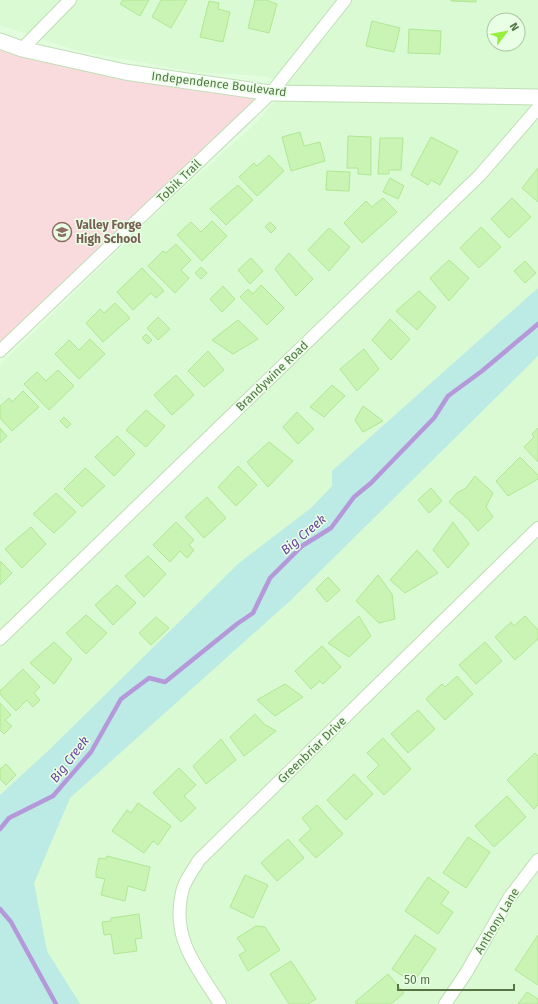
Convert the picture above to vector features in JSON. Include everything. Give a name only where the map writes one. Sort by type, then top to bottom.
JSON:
[{"type":"street","points":[[22,49],[70,0]]},
{"type":"street","name":"Tobik Trail","points":[[0,351],[271,93],[345,0]]},
{"type":"street","name":"Independence Boulevard","points":[[0,41],[22,49],[125,72],[271,93],[538,97]]},
{"type":"street","name":"Brandywine Road","points":[[0,639],[480,175],[538,108]]},
{"type":"street","name":"Greenbriar Drive","points":[[220,1004],[188,953],[179,926],[182,891],[199,860],[538,528]]},
{"type":"street","name":"Anthony Lane","points":[[445,1004],[466,973],[509,898],[538,860]]},
{"type":"shaded area","points":[[0,0],[538,0],[538,1004],[0,1004],[0,365],[167,203],[257,122],[289,85],[263,76],[194,72],[74,50],[0,25]]},
{"type":"shaded area","name":"Valley Forge High School","points":[[0,41],[271,93],[0,351]]},
{"type":"shaded area","points":[[538,288],[538,356],[291,600],[70,798],[34,883],[47,951],[80,1004],[0,1004],[0,795],[49,750],[239,563],[311,508],[332,486],[332,471]]},
{"type":"building","points":[[123,0],[149,0],[140,16],[120,4]]},
{"type":"building","points":[[161,0],[187,0],[171,28],[152,17]]},
{"type":"building","points":[[255,0],[266,0],[277,4],[269,33],[248,28]]},
{"type":"building","points":[[476,0],[476,2],[451,1]]},
{"type":"building","points":[[209,1],[219,3],[218,9],[230,12],[223,42],[200,37]]},
{"type":"building","points":[[372,21],[400,28],[394,52],[366,46]]},
{"type":"building","points":[[409,29],[441,31],[440,54],[408,53]]},
{"type":"building","points":[[300,132],[304,146],[320,142],[325,161],[291,171],[282,137]]},
{"type":"building","points":[[348,136],[371,137],[371,175],[358,174],[358,168],[347,168]]},
{"type":"building","points":[[431,137],[458,151],[440,185],[431,180],[428,185],[411,175]]},
{"type":"building","points":[[380,138],[403,138],[401,170],[389,170],[389,174],[378,174]]},
{"type":"building","points":[[269,155],[284,171],[257,196],[239,177],[254,163],[257,166]]},
{"type":"building","points":[[538,168],[538,202],[522,188]]},
{"type":"building","points":[[327,171],[350,172],[349,191],[326,190]]},
{"type":"building","points":[[390,178],[404,186],[398,199],[383,192]]},
{"type":"building","points":[[238,185],[253,200],[226,225],[210,209]]},
{"type":"building","points":[[383,198],[397,212],[362,243],[344,223],[366,201],[372,207]]},
{"type":"building","points":[[512,198],[531,217],[509,238],[491,219]]},
{"type":"building","points":[[212,221],[227,236],[202,261],[177,235],[191,222],[201,232]]},
{"type":"building","points":[[270,222],[276,228],[271,233],[265,227]]},
{"type":"building","points":[[481,227],[501,247],[479,268],[460,248]]},
{"type":"building","points":[[329,228],[350,247],[329,271],[308,250]]},
{"type":"building","points":[[176,244],[191,260],[181,270],[189,278],[175,293],[148,266],[163,251],[166,253]]},
{"type":"building","points":[[289,253],[313,279],[296,296],[275,269]]},
{"type":"building","points":[[251,258],[263,271],[250,284],[238,270]]},
{"type":"building","points":[[449,260],[469,278],[449,301],[430,278]]},
{"type":"building","points":[[525,261],[536,273],[525,283],[514,271]]},
{"type":"building","points":[[201,267],[207,273],[201,279],[195,273]]},
{"type":"building","points":[[142,268],[164,291],[156,298],[151,293],[133,310],[117,292]]},
{"type":"building","points":[[261,285],[284,308],[267,325],[240,297],[248,289],[253,294]]},
{"type":"building","points":[[223,286],[235,299],[222,312],[210,299]]},
{"type":"building","points":[[419,291],[436,307],[417,330],[396,311]]},
{"type":"building","points":[[115,303],[130,318],[103,342],[86,323],[100,309],[104,313]]},
{"type":"building","points":[[158,317],[170,329],[158,340],[147,328]]},
{"type":"building","points":[[390,319],[410,339],[391,360],[372,340]]},
{"type":"building","points":[[238,320],[258,339],[233,354],[212,340]]},
{"type":"building","points":[[146,334],[152,340],[148,344],[142,338]]},
{"type":"building","points":[[90,339],[105,354],[79,379],[55,354],[69,340],[79,350]]},
{"type":"building","points":[[364,349],[379,369],[357,391],[340,369]]},
{"type":"building","points":[[208,351],[224,370],[204,387],[188,371]]},
{"type":"building","points":[[58,370],[74,386],[49,410],[24,384],[37,372],[46,381]]},
{"type":"building","points":[[176,375],[194,395],[172,415],[154,395]]},
{"type":"building","points":[[332,385],[345,396],[324,417],[310,407]]},
{"type":"building","points":[[23,391],[39,407],[12,431],[0,418],[0,406],[9,398],[12,402]]},
{"type":"building","points":[[363,406],[383,421],[363,432],[355,420]]},
{"type":"building","points":[[146,410],[165,426],[146,447],[126,430]]},
{"type":"building","points":[[297,412],[314,429],[298,444],[283,427]]},
{"type":"building","points":[[64,417],[71,424],[67,428],[60,421]]},
{"type":"building","points":[[0,428],[7,436],[0,443]]},
{"type":"building","points":[[538,428],[538,462],[524,447],[534,437],[532,434]]},
{"type":"building","points":[[117,436],[135,454],[114,476],[95,457]]},
{"type":"building","points":[[269,442],[293,461],[268,487],[247,462]]},
{"type":"building","points":[[520,457],[538,475],[538,479],[508,496],[496,481]]},
{"type":"building","points":[[238,466],[257,485],[236,506],[218,487]]},
{"type":"building","points":[[85,468],[105,486],[82,507],[64,489]]},
{"type":"building","points":[[475,476],[493,493],[486,507],[493,517],[478,531],[468,519],[449,502],[457,493],[466,488]]},
{"type":"building","points":[[431,488],[442,501],[429,513],[418,500]]},
{"type":"building","points":[[56,493],[76,512],[54,533],[33,514]]},
{"type":"building","points":[[207,497],[226,518],[204,538],[185,517]]},
{"type":"building","points":[[176,522],[194,540],[189,545],[194,550],[187,558],[180,551],[170,562],[153,545]]},
{"type":"building","points":[[453,522],[469,544],[448,568],[433,550]]},
{"type":"building","points":[[31,527],[46,544],[22,568],[5,549]]},
{"type":"building","points":[[417,550],[438,573],[405,593],[390,580]]},
{"type":"building","points":[[148,556],[166,574],[144,597],[125,576]]},
{"type":"building","points":[[0,561],[12,573],[0,585]]},
{"type":"building","points":[[378,575],[392,594],[395,619],[379,623],[356,601]]},
{"type":"building","points":[[328,577],[340,590],[327,602],[316,589]]},
{"type":"building","points":[[117,585],[136,603],[113,625],[95,605]]},
{"type":"building","points":[[86,615],[107,633],[86,654],[66,633]]},
{"type":"building","points":[[359,616],[371,636],[349,657],[328,643]]},
{"type":"building","points":[[525,616],[538,630],[538,639],[515,660],[495,637],[511,622],[514,626]]},
{"type":"building","points":[[156,617],[169,628],[151,645],[139,633]]},
{"type":"building","points":[[54,642],[72,659],[54,684],[30,663]]},
{"type":"building","points":[[485,642],[502,661],[476,684],[459,665]]},
{"type":"building","points":[[322,646],[341,667],[323,684],[320,681],[311,689],[295,671]]},
{"type":"building","points":[[23,669],[40,687],[34,693],[40,700],[33,707],[27,700],[16,711],[0,694],[0,691]]},
{"type":"building","points":[[457,676],[473,694],[445,720],[426,699],[442,684],[445,687]]},
{"type":"building","points":[[285,684],[303,697],[275,716],[257,700]]},
{"type":"building","points":[[0,703],[11,715],[5,720],[12,726],[4,734],[0,730]]},
{"type":"building","points":[[418,710],[435,729],[408,753],[391,734]]},
{"type":"building","points":[[255,714],[264,724],[276,731],[244,756],[230,737]]},
{"type":"building","points":[[383,738],[411,769],[384,795],[367,777],[379,765],[367,753]]},
{"type":"building","points":[[221,739],[236,760],[206,784],[193,766]]},
{"type":"building","points":[[535,753],[538,756],[538,805],[534,809],[507,780]]},
{"type":"building","points":[[6,764],[16,775],[6,785],[0,779],[0,769]]},
{"type":"building","points":[[179,768],[196,785],[184,796],[196,808],[181,822],[153,793]]},
{"type":"building","points":[[354,774],[373,794],[346,820],[327,800]]},
{"type":"building","points":[[507,796],[526,817],[494,847],[475,826]]},
{"type":"building","points":[[138,803],[171,826],[158,845],[153,841],[144,853],[112,831],[127,810],[131,813]]},
{"type":"building","points":[[317,805],[343,834],[316,858],[299,840],[311,829],[302,818]]},
{"type":"building","points":[[468,837],[490,852],[466,888],[443,873]]},
{"type":"building","points":[[288,839],[304,858],[277,881],[261,863]]},
{"type":"building","points":[[107,856],[150,867],[145,891],[128,886],[125,901],[101,895],[105,879],[96,877],[96,871],[99,858],[106,859]]},
{"type":"building","points":[[245,875],[268,885],[253,918],[230,907]]},
{"type":"building","points":[[428,877],[449,892],[441,904],[453,912],[438,934],[405,911]]},
{"type":"building","points":[[139,914],[142,938],[135,939],[137,951],[114,954],[111,934],[104,935],[102,922],[111,921],[111,918]]},
{"type":"building","points":[[256,926],[265,927],[280,950],[248,971],[239,955],[246,951],[237,938]]},
{"type":"building","points":[[415,935],[436,949],[413,983],[392,969]]},
{"type":"building","points":[[538,935],[538,985],[515,970]]},
{"type":"building","points":[[291,961],[316,999],[308,1004],[289,1004],[270,974]]},
{"type":"building","points":[[388,974],[404,993],[391,1004],[357,1004],[355,1002]]},
{"type":"building","points":[[527,992],[538,999],[538,1004],[518,1004]]},
{"type":"waterway","name":"Big Creek","points":[[0,829],[9,818],[53,796],[91,752],[121,699],[149,678],[165,682],[237,624],[253,613],[270,578],[302,546],[331,528],[354,497],[371,483],[434,418],[448,396],[482,371],[538,324]]},
{"type":"waterway","points":[[0,909],[11,922],[56,1004]]},
{"type":"place","name":"Valley Forge High School","points":[[62,232]]}]
